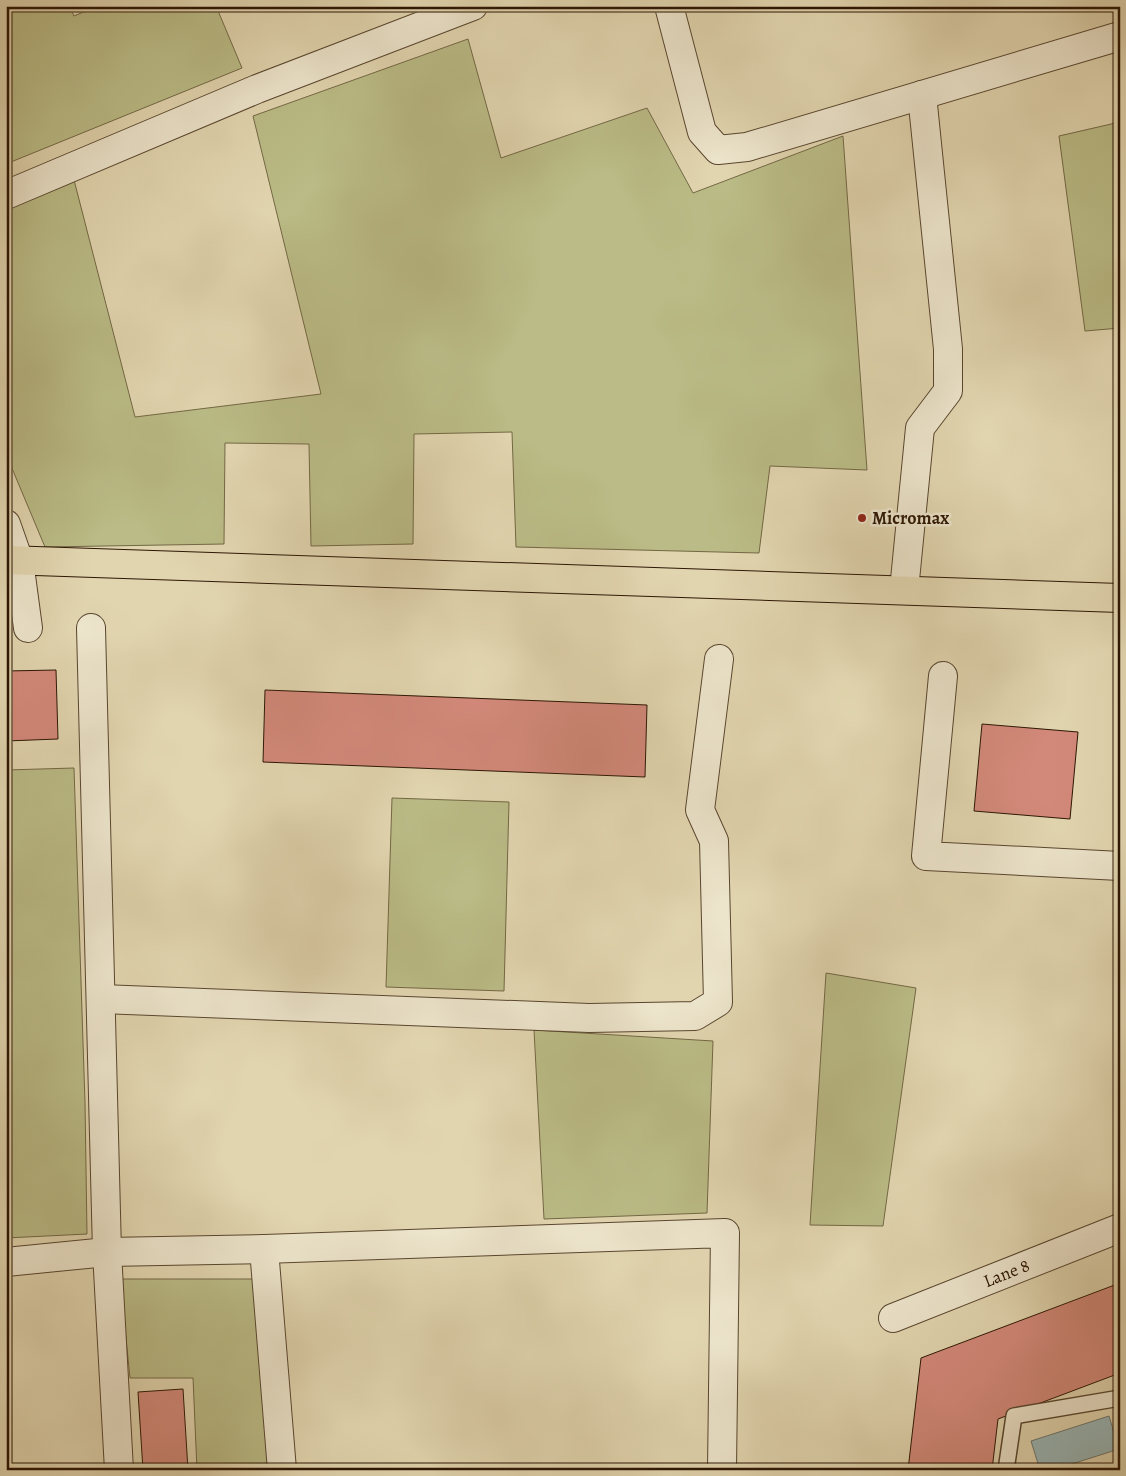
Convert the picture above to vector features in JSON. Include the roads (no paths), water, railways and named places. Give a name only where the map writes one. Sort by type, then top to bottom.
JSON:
[{"type":"highway","points":[[13,560],[1120,598]]},
{"type":"street","points":[[6,195],[257,89],[472,6]]},
{"type":"street","points":[[669,6],[702,132],[718,150],[747,147],[1120,36]]},
{"type":"street","points":[[904,590],[920,428],[948,391],[948,348],[922,95]]},
{"type":"street","points":[[6,524],[28,628]]},
{"type":"street","points":[[91,628],[107,1252],[118,1470]]},
{"type":"street","points":[[101,998],[589,1018],[696,1016],[718,1002],[714,841],[700,810],[719,659]]},
{"type":"street","points":[[943,676],[926,856],[1120,866]]},
{"type":"street","name":"Lane 8","points":[[893,1318],[1120,1228]]},
{"type":"street","points":[[6,1262],[107,1252],[264,1249],[725,1233],[722,1470]]},
{"type":"street","points":[[264,1249],[282,1470]]},
{"type":"lane","points":[[1006,1470],[1014,1416],[1120,1398]]},
{"type":"water","points":[[1109,1416],[1119,1449],[1053,1470],[1040,1470],[1031,1441]]},
{"type":"place","name":"Micromax","points":[[862,518]]}]
